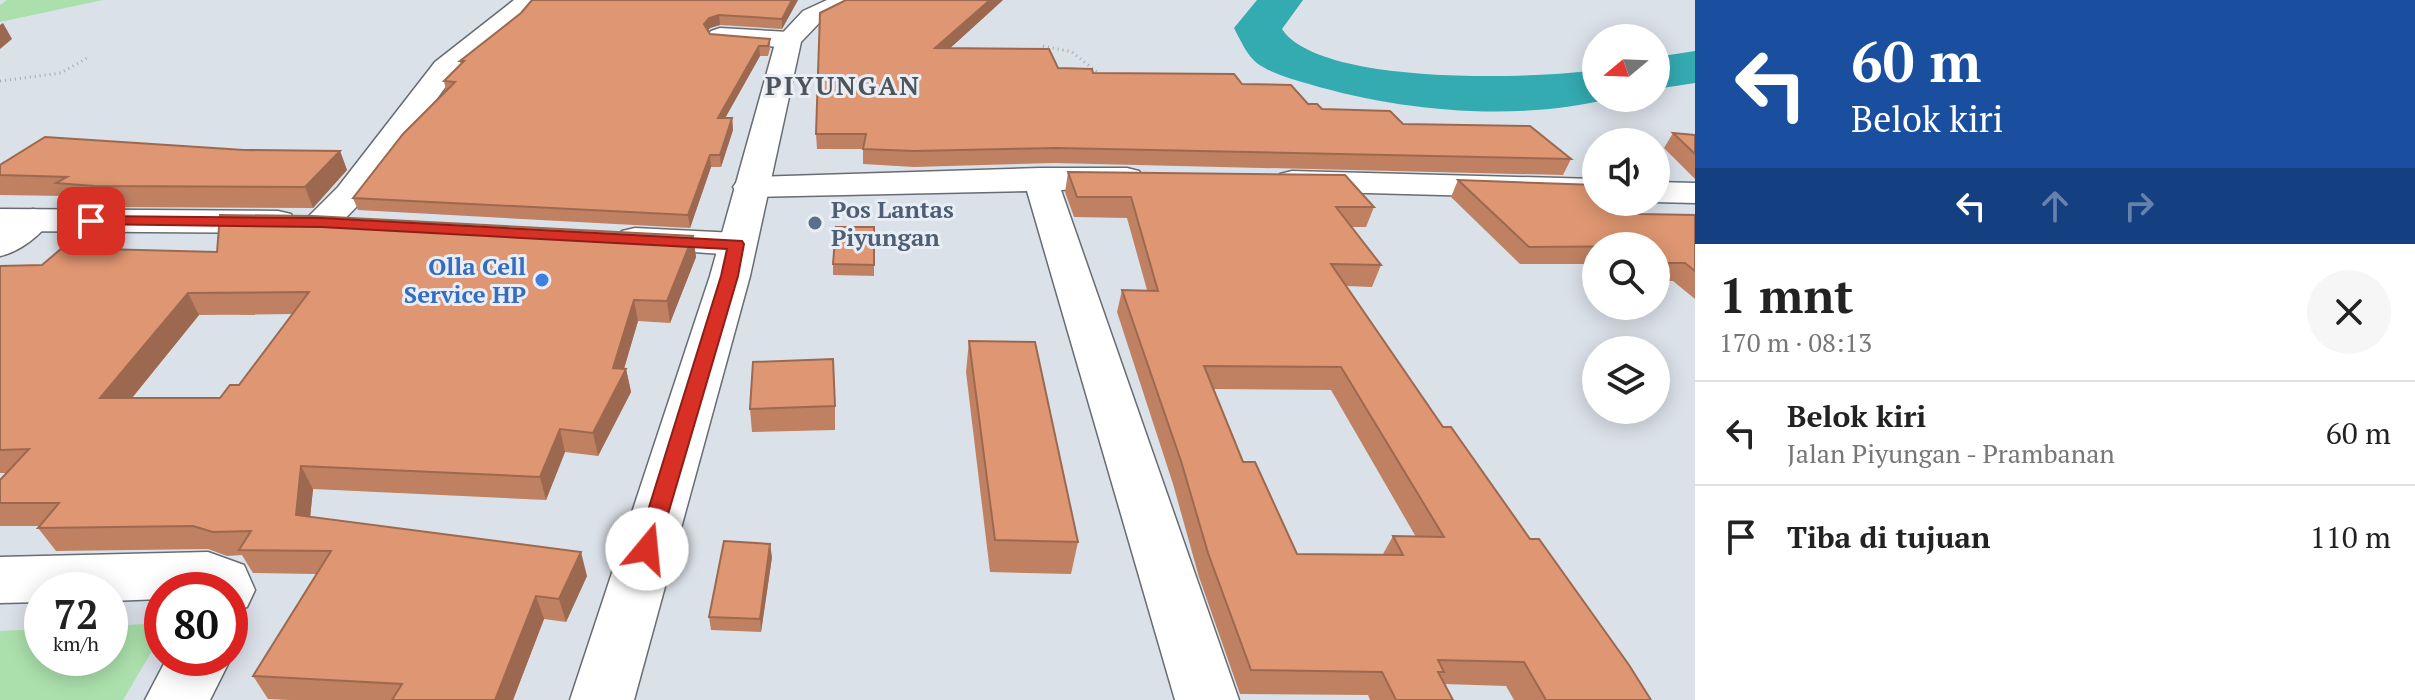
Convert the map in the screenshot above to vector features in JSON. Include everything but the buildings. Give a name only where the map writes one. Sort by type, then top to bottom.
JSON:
[{"type":"main road","points":[[321,222],[350,194],[445,68],[513,15],[527,0]]},
{"type":"main road","points":[[602,700],[730,276],[789,40],[812,16],[846,0]]},
{"type":"main road","points":[[720,36],[789,40]]},
{"type":"main road","points":[[750,187],[1040,178],[1151,178]]},
{"type":"main road","points":[[1040,178],[1207,700]]},
{"type":"main road","points":[[1258,180],[1582,189]]},
{"type":"main road","points":[[1670,192],[1695,193]]},
{"type":"main road","points":[[0,245],[16,220],[369,225]]},
{"type":"main road","points":[[609,237],[736,244]]},
{"type":"main road","points":[[0,580],[144,577]]},
{"type":"main road","points":[[177,700],[190,676]]},
{"type":"path","points":[[1043,46],[1072,52],[1106,80]]},
{"type":"path","points":[[0,81],[61,73],[87,58]]},
{"type":"green space","points":[[7,0],[103,0],[0,22],[0,5]]},
{"type":"green space","points":[[144,624],[144,664],[123,700],[0,700],[0,631],[24,630],[24,676],[128,676],[128,625]]},
{"type":"waterway","points":[[1281,0],[1258,28],[1271,48],[1304,66],[1341,77],[1385,85],[1480,93],[1582,88]]},
{"type":"waterway","points":[[1670,71],[1695,67]]},
{"type":"place","name":"Pos Lantas Piyungan","points":[[815,223]]},
{"type":"place","name":"Olla Cell Service HP","points":[[542,280]]},
{"type":"district","name":"PIYUNGAN","points":[[843,85]]},
{"type":"route","points":[[91,221],[321,222],[736,244],[730,276],[647,549]]}]
